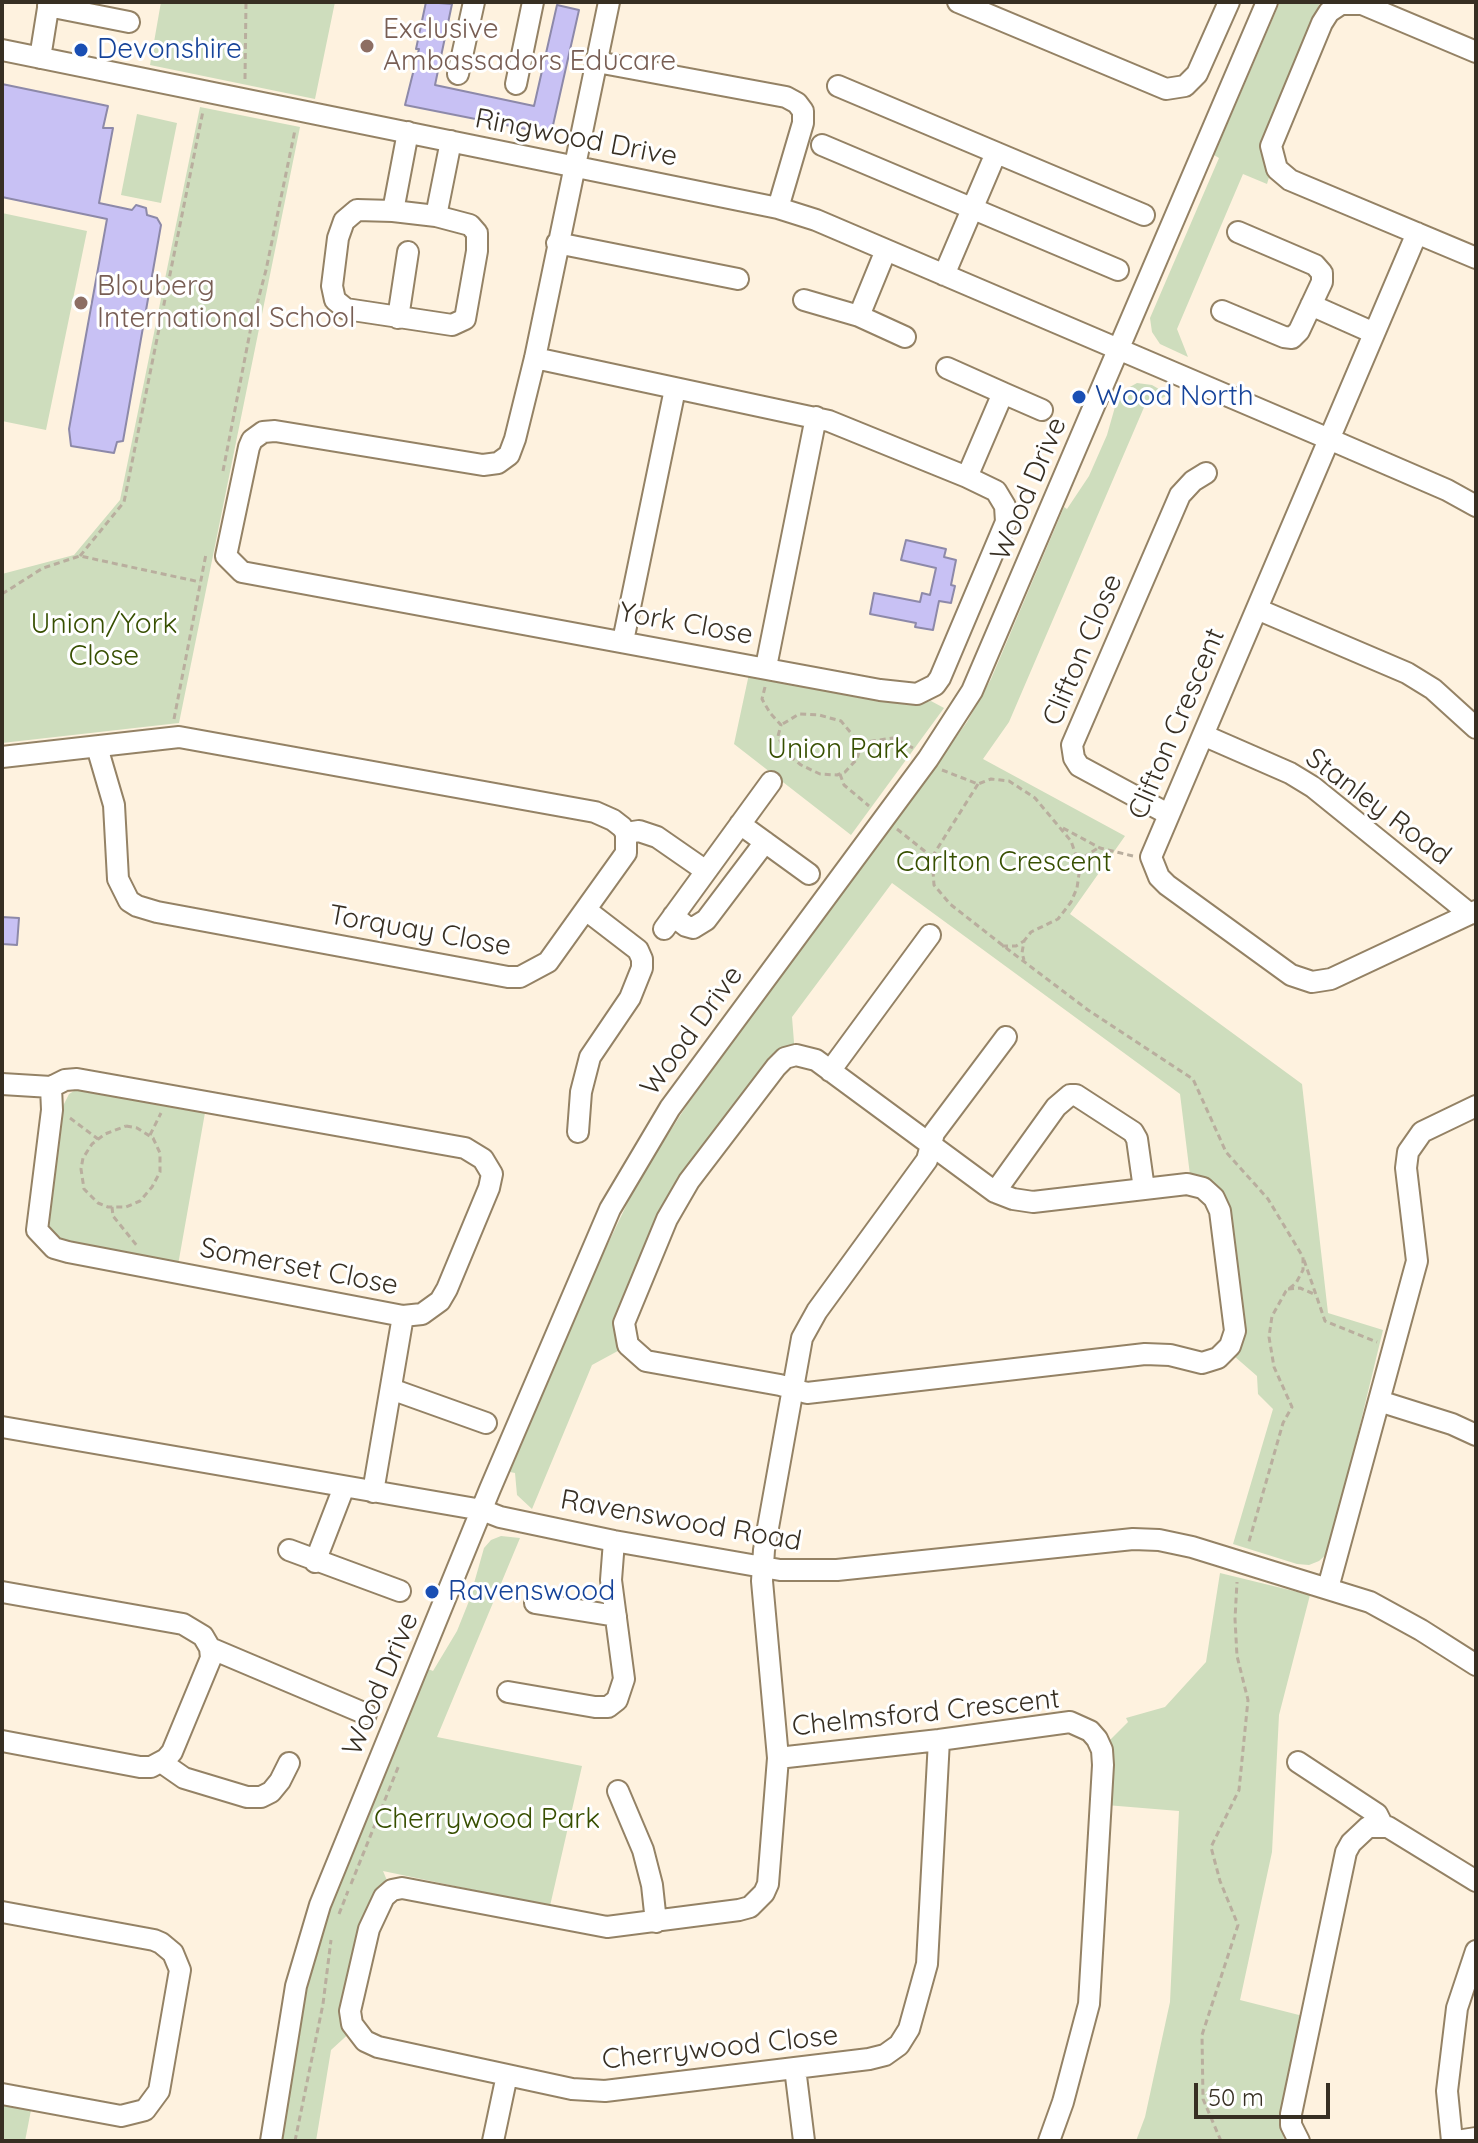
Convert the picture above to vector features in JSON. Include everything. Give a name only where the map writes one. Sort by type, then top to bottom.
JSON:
[{"type":"street","points":[[458,74],[474,2]]},
{"type":"street","points":[[516,84],[533,2]]},
{"type":"street","points":[[226,549],[249,447],[257,435],[275,431],[491,465],[504,459],[512,449],[535,358],[609,2]]},
{"type":"street","points":[[958,2],[1166,89],[1185,86],[1197,74],[1229,2]]},
{"type":"street","name":"Wood Drive","points":[[271,2141],[289,2023],[314,1920],[599,1232],[645,1146],[678,1096],[961,711],[1000,630],[1267,2]]},
{"type":"street","points":[[40,58],[49,4],[129,22]]},
{"type":"street","points":[[1476,52],[1362,4],[1341,4],[1329,12],[1322,23],[1273,139],[1273,162],[1290,180],[1476,258]]},
{"type":"street","name":"Ringwood Drive","points":[[2,50],[778,208],[816,220],[1329,439],[1447,490],[1476,506]]},
{"type":"street","points":[[597,62],[786,97],[797,103],[803,111],[803,123],[778,208]]},
{"type":"street","points":[[838,86],[1144,215]]},
{"type":"street","points":[[393,211],[408,132]]},
{"type":"street","points":[[436,216],[451,141]]},
{"type":"street","points":[[822,145],[1118,270]]},
{"type":"street","points":[[944,275],[996,153]]},
{"type":"street","points":[[357,210],[393,211],[436,216],[470,225],[477,233],[467,315],[462,322],[452,325],[346,309],[335,300],[332,286],[338,238],[347,216],[357,210]]},
{"type":"street","points":[[1222,311],[1287,338],[1299,331],[1322,282],[1319,268],[1238,232]]},
{"type":"street","name":"Clifton Crescent","points":[[1417,233],[1151,857],[1159,877],[1167,885],[1291,975],[1312,982],[1331,979],[1473,912]]},
{"type":"street","points":[[557,243],[738,279]]},
{"type":"street","points":[[859,316],[886,250]]},
{"type":"street","points":[[398,318],[408,252]]},
{"type":"street","points":[[804,300],[859,316],[905,337]]},
{"type":"street","points":[[1311,305],[1374,333]]},
{"type":"street","name":"York Close","points":[[226,549],[229,561],[242,572],[766,667],[898,694],[917,694],[935,685],[1006,522],[1005,506],[996,491],[816,417],[535,358]]},
{"type":"street","points":[[947,368],[1042,410]]},
{"type":"street","points":[[623,641],[675,389]]},
{"type":"street","points":[[967,477],[1003,393]]},
{"type":"street","points":[[766,667],[816,417]]},
{"type":"street","name":"Clifton Close","points":[[1168,814],[1079,766],[1072,745],[1180,495],[1206,473]]},
{"type":"street","name":"Clifton Crescent","points":[[1257,609],[1407,673],[1433,689],[1476,728]]},
{"type":"street","name":"Stanley Road","points":[[1203,735],[1290,773],[1313,787],[1473,912]]},
{"type":"street","points":[[2,757],[179,737],[595,812],[613,820],[626,833],[639,831],[657,837],[706,871]]},
{"type":"street","name":"Torquay Close","points":[[97,747],[114,805],[118,879],[129,901],[137,906],[508,977],[529,975],[548,962],[621,862],[627,844],[626,833]]},
{"type":"street","points":[[765,842],[706,920],[693,928],[668,923],[771,782]]},
{"type":"street","points":[[740,824],[809,874]]},
{"type":"street","points":[[578,1132],[587,1065],[630,998],[642,968],[642,959],[632,944],[586,910]]},
{"type":"street","points":[[830,1071],[930,935]]},
{"type":"street","points":[[778,1758],[762,1581],[802,1338],[927,1160],[934,1133],[1006,1037]]},
{"type":"street","points":[[796,1055],[816,1060],[931,1145],[995,1192],[1013,1199],[1033,1202],[1195,1185],[1210,1193],[1218,1204],[1235,1331],[1230,1346],[1218,1358],[1202,1363],[1170,1355],[1145,1354],[807,1393],[646,1361],[628,1345],[624,1323],[676,1202],[785,1058],[796,1055]]},
{"type":"street","name":"Somerset Close","points":[[2,1084],[51,1087],[65,1080],[77,1079],[465,1148],[483,1159],[492,1174],[447,1289],[431,1309],[422,1314],[403,1316],[143,1266],[54,1248],[37,1230],[52,1110],[51,1087]]},
{"type":"street","points":[[995,1192],[1056,1107],[1070,1095],[1076,1095],[1133,1132],[1137,1139],[1144,1189]]},
{"type":"street","points":[[1328,1588],[1417,1261],[1406,1168],[1408,1152],[1422,1132],[1476,1106]]},
{"type":"street","points":[[373,1492],[403,1316]]},
{"type":"street","points":[[391,1389],[486,1423]]},
{"type":"street","points":[[1379,1401],[1452,1424],[1476,1435]]},
{"type":"street","name":"Ravenswood Road","points":[[2,1427],[482,1510],[500,1517],[614,1541],[780,1570],[837,1570],[1133,1539],[1175,1543],[1370,1602],[1476,1665]]},
{"type":"street","points":[[315,1562],[344,1487]]},
{"type":"street","points":[[508,1692],[595,1707],[608,1707],[617,1700],[624,1679],[611,1580],[614,1541]]},
{"type":"street","points":[[289,1550],[400,1591]]},
{"type":"street","points":[[2,1592],[183,1624],[197,1630],[210,1648],[211,1658],[172,1752],[151,1767],[2,1741]]},
{"type":"street","points":[[535,1603],[616,1616]]},
{"type":"street","points":[[210,1648],[366,1714]]},
{"type":"street","name":"Chelmsford Crescent","points":[[778,1758],[1070,1722],[1090,1731],[1102,1750],[1089,2004],[1063,2102],[1049,2141]]},
{"type":"street","name":"Cherrywood Close","points":[[778,1758],[768,1884],[758,1901],[750,1907],[607,1927],[402,1888],[392,1890],[384,1897],[369,1929],[350,2011],[355,2028],[365,2041],[378,2047],[572,2089],[605,2091],[877,2058],[899,2045],[909,2029],[927,1964],[939,1740]]},
{"type":"street","points":[[161,1762],[184,1778],[247,1797],[261,1797],[271,1792],[289,1763]]},
{"type":"street","points":[[1298,1762],[1377,1814],[1383,1826]]},
{"type":"street","points":[[618,1791],[643,1850],[652,1885],[656,1922]]},
{"type":"street","points":[[1299,2141],[1291,2125],[1291,2114],[1346,1852],[1363,1829],[1373,1825],[1383,1826],[1476,1881]]},
{"type":"street","points":[[2,1912],[161,1943],[173,1953],[180,1970],[159,2091],[145,2110],[121,2116],[2,2094]]},
{"type":"street","points":[[1476,1951],[1457,2008],[1447,2091],[1454,2141],[1476,2138]]},
{"type":"street","points":[[795,2068],[804,2141]]},
{"type":"street","points":[[493,2141],[507,2075]]},
{"type":"path","points":[[245,87],[246,2]]},
{"type":"path","points":[[80,556],[124,502],[207,91]]},
{"type":"path","points":[[222,476],[296,124]]},
{"type":"path","points":[[170,738],[207,550],[226,549]]},
{"type":"path","points":[[2,594],[43,568],[80,556],[200,582]]},
{"type":"path","points":[[766,667],[762,699],[781,725]]},
{"type":"path","points":[[819,715],[841,721],[860,743],[857,759],[845,772],[820,774],[801,765],[785,752],[778,736],[781,725],[790,717],[819,715]]},
{"type":"path","points":[[860,743],[893,738],[916,750]]},
{"type":"path","points":[[935,765],[978,784]]},
{"type":"path","points":[[840,774],[844,785],[873,809]]},
{"type":"path","points":[[894,827],[932,857],[978,784],[991,779],[1009,781],[1035,798],[1060,826],[1071,841],[1080,867]]},
{"type":"path","points":[[1060,826],[1100,848],[1127,856],[1151,857]]},
{"type":"path","points":[[1002,946],[1016,946],[1031,932],[1058,919],[1077,888],[1084,857],[1100,848]]},
{"type":"path","points":[[1024,941],[1022,953],[1025,962]]},
{"type":"path","points":[[150,1135],[168,1095]]},
{"type":"path","points":[[52,1110],[66,1115],[98,1139]]},
{"type":"path","points":[[126,1126],[150,1135],[160,1153],[161,1162],[157,1179],[140,1201],[126,1207],[112,1207],[98,1203],[89,1196],[81,1180],[83,1158],[98,1139],[126,1126]]},
{"type":"path","points":[[112,1207],[113,1216],[142,1253],[143,1266]]},
{"type":"path","points":[[1303,1257],[1325,1321],[1394,1348]]},
{"type":"path","points":[[1288,1289],[1300,1288],[1314,1294]]},
{"type":"path","points":[[1221,2141],[1203,2099],[1202,2035],[1238,1925],[1220,1881],[1211,1847],[1239,1790],[1248,1700],[1237,1656],[1235,1631],[1241,1563]]},
{"type":"path","points":[[336,1920],[400,1764]]},
{"type":"path","points":[[295,2141],[323,2004],[334,1930]]},
{"type":"green space","points":[[161,2],[335,2],[315,99],[150,65]]},
{"type":"green space","points":[[1280,2],[1320,2],[1263,153],[1270,174],[1267,184],[1243,174],[1177,329],[1188,357],[1160,344],[1152,332],[1150,318],[1219,158],[1214,155]]},
{"type":"green space","name":"Union/York Close","points":[[200,107],[300,127],[179,723],[2,743],[2,574],[74,555],[120,500]]},
{"type":"green space","points":[[137,114],[177,123],[161,203],[121,195]]},
{"type":"green space","points":[[2,213],[87,231],[46,430],[2,421]]},
{"type":"green space","name":"Carlton Crescent","points":[[1137,383],[1152,385],[1169,395],[1145,405],[1009,722],[983,759],[1125,836],[1070,914],[1302,1084],[1328,1313],[1383,1330],[1329,1552],[1309,1565],[1297,1564],[1233,1544],[1273,1409],[1258,1394],[1257,1376],[1234,1356],[1243,1330],[1224,1193],[1208,1178],[1190,1175],[1180,1094],[892,883],[792,1017],[795,1055],[675,1202],[627,1346],[592,1365],[532,1509],[517,1495],[515,1473],[510,1472],[592,1277],[638,1181],[687,1105],[967,722],[991,679],[1064,507],[1067,509],[1089,476],[1107,435],[1119,393]]},
{"type":"green space","name":"Union Park","points":[[749,674],[914,705],[931,701],[944,708],[851,835],[734,744]]},
{"type":"green space","points":[[79,1088],[206,1107],[178,1265],[67,1246],[50,1236],[43,1217],[63,1106],[69,1094]]},
{"type":"green space","name":"Cherrywood Park","points":[[501,1536],[520,1538],[437,1737],[582,1766],[550,1906],[383,1871],[391,1890],[383,1896],[354,2029],[331,2050],[316,2141],[281,2141],[304,1998],[335,1893],[428,1669],[433,1671],[457,1631],[484,1548],[491,1540]]},
{"type":"green space","points":[[1220,1573],[1310,1595],[1279,1715],[1272,1852],[1240,2000],[1303,2016],[1282,2122],[1284,2141],[1136,2141],[1145,2117],[1170,2002],[1179,1811],[1106,1805],[1110,1740],[1128,1722],[1126,1718],[1165,1707],[1206,1662]]},
{"type":"green space","points":[[2,2100],[32,2105],[25,2141],[2,2141]]},
{"type":"building","points":[[426,2],[452,4],[435,85],[534,106],[557,5],[579,10],[551,134],[405,105],[419,49],[416,49]]},
{"type":"building","points":[[2,84],[108,106],[103,128],[113,128],[99,203],[132,210],[136,205],[146,208],[147,215],[157,218],[161,225],[123,441],[117,442],[114,453],[71,446],[69,429],[107,219],[2,197]]},
{"type":"building","points":[[906,540],[946,549],[944,557],[956,560],[951,603],[939,601],[933,630],[915,627],[916,623],[870,614],[874,593],[920,602],[922,593],[930,595],[936,568],[901,560]]},
{"type":"building","points":[[2,917],[19,918],[17,945],[2,944]]},
{"type":"place","name":"Exclusive Ambassadors Educare","points":[[367,46]]},
{"type":"place","name":"Devonshire","points":[[81,50]]},
{"type":"place","name":"Blouberg International School","points":[[81,303]]},
{"type":"place","name":"Wood North","points":[[1079,397]]},
{"type":"place","name":"Ravenswood","points":[[432,1592]]}]
